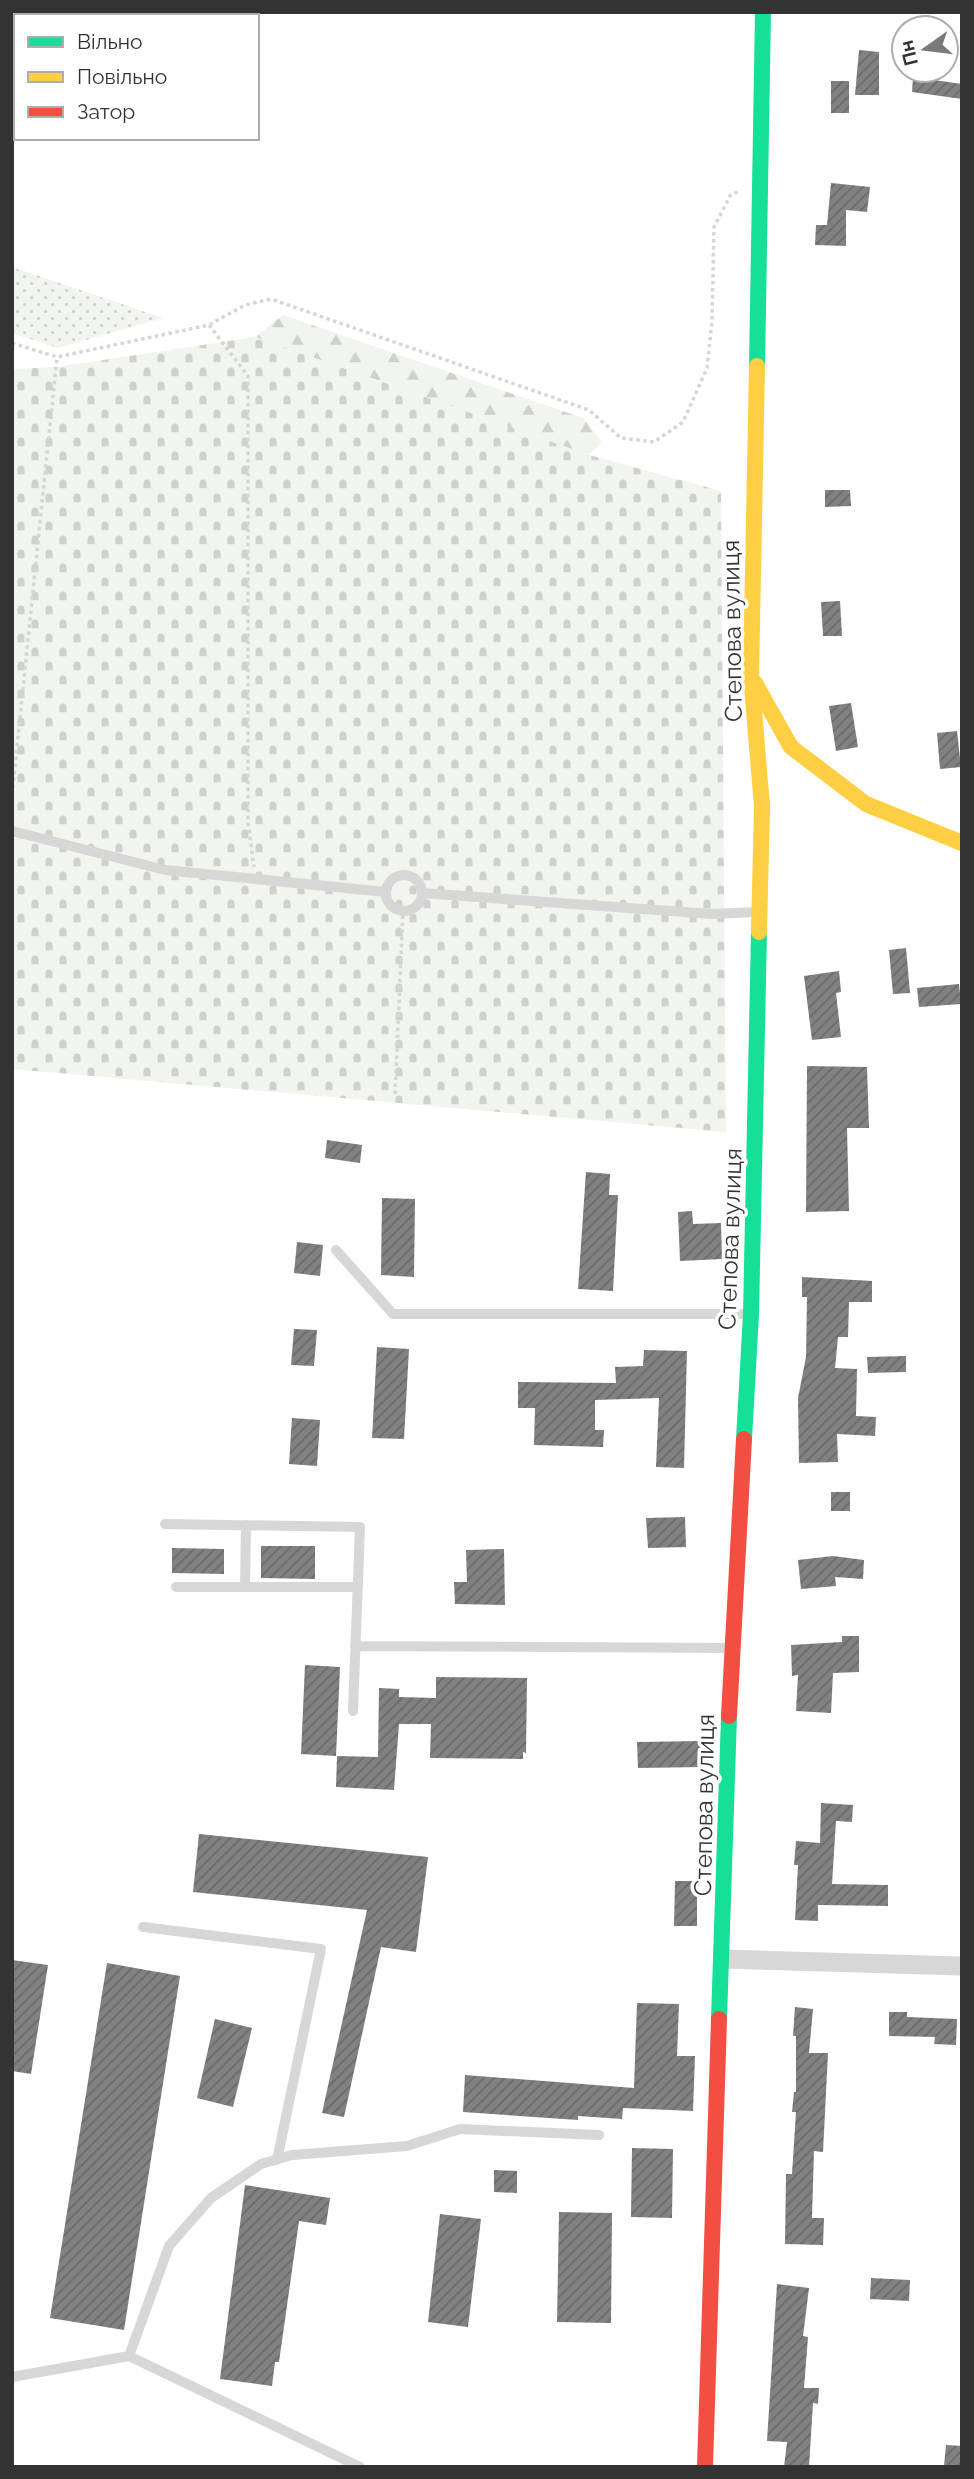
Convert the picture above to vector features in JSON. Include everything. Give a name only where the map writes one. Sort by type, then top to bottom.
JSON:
[{"type":"street","name":"Степова вулиця","points":[[705,2467],[731,1648],[751,1314],[762,806],[751,675],[763,12]]},
{"type":"street","points":[[751,675],[791,747],[866,803],[962,844]]},
{"type":"street","points":[[723,1959],[962,1966]]},
{"type":"lane","points":[[12,831],[165,870],[386,892]]},
{"type":"lane","points":[[404,874],[417,880],[422,893],[416,906],[403,911],[390,905],[386,892],[391,880],[404,874]]},
{"type":"lane","points":[[422,893],[712,914],[760,912]]},
{"type":"lane","points":[[337,1250],[393,1314],[751,1314]]},
{"type":"lane","points":[[165,1524],[360,1527],[353,1712]]},
{"type":"lane","points":[[245,1587],[246,1525]]},
{"type":"lane","points":[[176,1587],[358,1587]]},
{"type":"lane","points":[[355,1646],[731,1648]]},
{"type":"lane","points":[[143,1927],[321,1949],[277,2160]]},
{"type":"lane","points":[[129,2356],[169,2246],[211,2198],[261,2164],[292,2155],[407,2146],[460,2129],[599,2135]]},
{"type":"lane","points":[[12,2377],[129,2356],[359,2467]]},
{"type":"path","points":[[12,343],[57,357],[209,325],[245,305],[271,299],[589,410],[621,438],[654,442],[683,422],[707,368],[712,321],[714,227],[732,194],[760,185]]},
{"type":"path","points":[[209,325],[248,376],[247,822],[256,879]]},
{"type":"path","points":[[12,795],[57,357]]},
{"type":"path","points":[[395,1094],[403,911]]},
{"type":"green space","points":[[12,267],[163,318],[58,348],[12,333]]},
{"type":"green space","points":[[283,315],[583,418],[602,442],[589,455],[255,337]]},
{"type":"green space","points":[[255,337],[589,455],[721,491],[726,1132],[12,1069],[12,369],[57,367]]},
{"type":"building","points":[[859,50],[879,52],[879,95],[855,95]]},
{"type":"building","points":[[831,81],[849,81],[849,113],[831,113]]},
{"type":"building","points":[[913,84],[962,84],[962,99],[912,92]]},
{"type":"building","points":[[831,183],[870,187],[867,212],[846,210],[846,246],[815,245],[816,225],[827,225]]},
{"type":"building","points":[[825,490],[850,490],[851,506],[825,507]]},
{"type":"building","points":[[840,601],[842,636],[823,636],[821,602]]},
{"type":"building","points":[[851,703],[858,747],[836,751],[829,706]]},
{"type":"building","points":[[957,731],[961,767],[940,769],[937,733]]},
{"type":"building","points":[[906,948],[910,993],[893,994],[889,950]]},
{"type":"building","points":[[839,971],[841,992],[836,993],[841,1037],[812,1040],[804,976]]},
{"type":"building","points":[[959,984],[961,1004],[919,1007],[917,988]]},
{"type":"building","points":[[807,1066],[867,1067],[869,1128],[847,1128],[849,1211],[806,1212]]},
{"type":"building","points":[[327,1140],[362,1145],[360,1163],[325,1158]]},
{"type":"building","points":[[586,1172],[610,1174],[609,1195],[618,1195],[613,1291],[578,1289]]},
{"type":"building","points":[[382,1198],[415,1199],[414,1277],[381,1275]]},
{"type":"building","points":[[692,1211],[693,1224],[721,1223],[722,1259],[680,1261],[678,1212]]},
{"type":"building","points":[[297,1242],[323,1245],[320,1276],[294,1273]]},
{"type":"building","points":[[802,1277],[872,1281],[872,1302],[849,1302],[848,1337],[838,1337],[835,1368],[857,1369],[856,1416],[876,1417],[875,1436],[837,1434],[838,1462],[799,1463],[798,1398],[806,1357],[807,1297],[802,1297]]},
{"type":"building","points":[[294,1329],[317,1330],[314,1366],[291,1365]]},
{"type":"building","points":[[377,1347],[409,1349],[404,1439],[372,1438]]},
{"type":"building","points":[[644,1350],[687,1351],[684,1468],[656,1467],[659,1398],[595,1400],[595,1430],[604,1430],[603,1447],[534,1445],[535,1408],[518,1408],[518,1382],[616,1383],[615,1367],[643,1366]]},
{"type":"building","points":[[906,1356],[906,1372],[868,1373],[867,1357]]},
{"type":"building","points":[[292,1418],[320,1420],[317,1466],[289,1464]]},
{"type":"building","points":[[831,1492],[850,1492],[850,1511],[831,1511]]},
{"type":"building","points":[[685,1517],[686,1547],[648,1548],[646,1518]]},
{"type":"building","points":[[261,1546],[315,1546],[315,1579],[261,1578]]},
{"type":"building","points":[[172,1548],[224,1549],[224,1574],[172,1573]]},
{"type":"building","points":[[504,1549],[505,1605],[455,1604],[454,1582],[467,1582],[466,1550]]},
{"type":"building","points":[[833,1556],[864,1560],[863,1579],[835,1577],[836,1586],[801,1589],[798,1560]]},
{"type":"building","points":[[842,1636],[859,1636],[859,1672],[833,1673],[831,1713],[796,1711],[798,1675],[792,1676],[791,1645],[842,1642]]},
{"type":"building","points":[[305,1665],[340,1667],[336,1756],[301,1754]]},
{"type":"building","points":[[436,1677],[527,1678],[526,1753],[523,1752],[523,1759],[430,1758],[431,1724],[399,1724],[394,1790],[336,1787],[337,1756],[378,1757],[379,1688],[399,1689],[399,1697],[436,1698]]},
{"type":"building","points":[[702,1741],[702,1767],[638,1768],[637,1742]]},
{"type":"building","points":[[821,1803],[853,1805],[852,1822],[836,1821],[832,1884],[888,1885],[888,1906],[818,1905],[818,1921],[795,1920],[798,1865],[794,1865],[796,1841],[820,1843]]},
{"type":"building","points":[[199,1834],[428,1857],[416,1952],[381,1947],[344,2117],[322,2113],[367,1910],[193,1892]]},
{"type":"building","points":[[675,1881],[697,1881],[697,1926],[674,1926]]},
{"type":"building","points":[[12,1960],[48,1965],[31,2074],[12,2071]]},
{"type":"building","points":[[107,1963],[180,1976],[124,2330],[50,2318]]},
{"type":"building","points":[[637,2003],[679,2004],[677,2056],[695,2056],[693,2111],[623,2108],[622,2119],[578,2116],[578,2120],[463,2112],[465,2075],[634,2088]]},
{"type":"building","points":[[795,2007],[813,2009],[809,2053],[828,2053],[823,2152],[814,2151],[812,2218],[824,2218],[823,2245],[785,2244],[786,2174],[792,2174],[796,2112],[792,2112],[796,2092],[796,2036],[793,2036]]},
{"type":"building","points":[[889,2012],[907,2012],[907,2017],[957,2019],[956,2045],[934,2044],[935,2037],[889,2036]]},
{"type":"building","points":[[215,2019],[252,2028],[233,2107],[197,2098]]},
{"type":"building","points":[[632,2148],[673,2149],[672,2218],[631,2217]]},
{"type":"building","points":[[494,2170],[517,2171],[517,2193],[494,2192]]},
{"type":"building","points":[[245,2185],[330,2198],[326,2225],[299,2221],[279,2362],[275,2362],[272,2386],[220,2379]]},
{"type":"building","points":[[559,2212],[612,2213],[611,2323],[557,2322]]},
{"type":"building","points":[[440,2214],[481,2219],[468,2327],[428,2322]]},
{"type":"building","points":[[871,2278],[910,2280],[909,2301],[870,2299]]},
{"type":"building","points":[[777,2284],[809,2288],[803,2336],[808,2337],[804,2388],[819,2388],[818,2404],[813,2403],[809,2467],[784,2467],[787,2442],[767,2441]]},
{"type":"building","points":[[946,2445],[962,2446],[962,2467],[944,2466]]},
{"type":"traffic: fast","points":[[757,366],[763,12]]},
{"type":"traffic: fast","points":[[744,1439],[751,1314],[759,932]]},
{"type":"traffic: fast","points":[[719,2019],[729,1716]]},
{"type":"traffic: slow","points":[[757,366],[751,675],[762,806],[759,932]]},
{"type":"traffic: slow","points":[[755,683],[791,747],[866,804],[962,843]]},
{"type":"traffic: jam","points":[[729,1716],[744,1439]]},
{"type":"traffic: jam","points":[[705,2467],[719,2019]]}]
